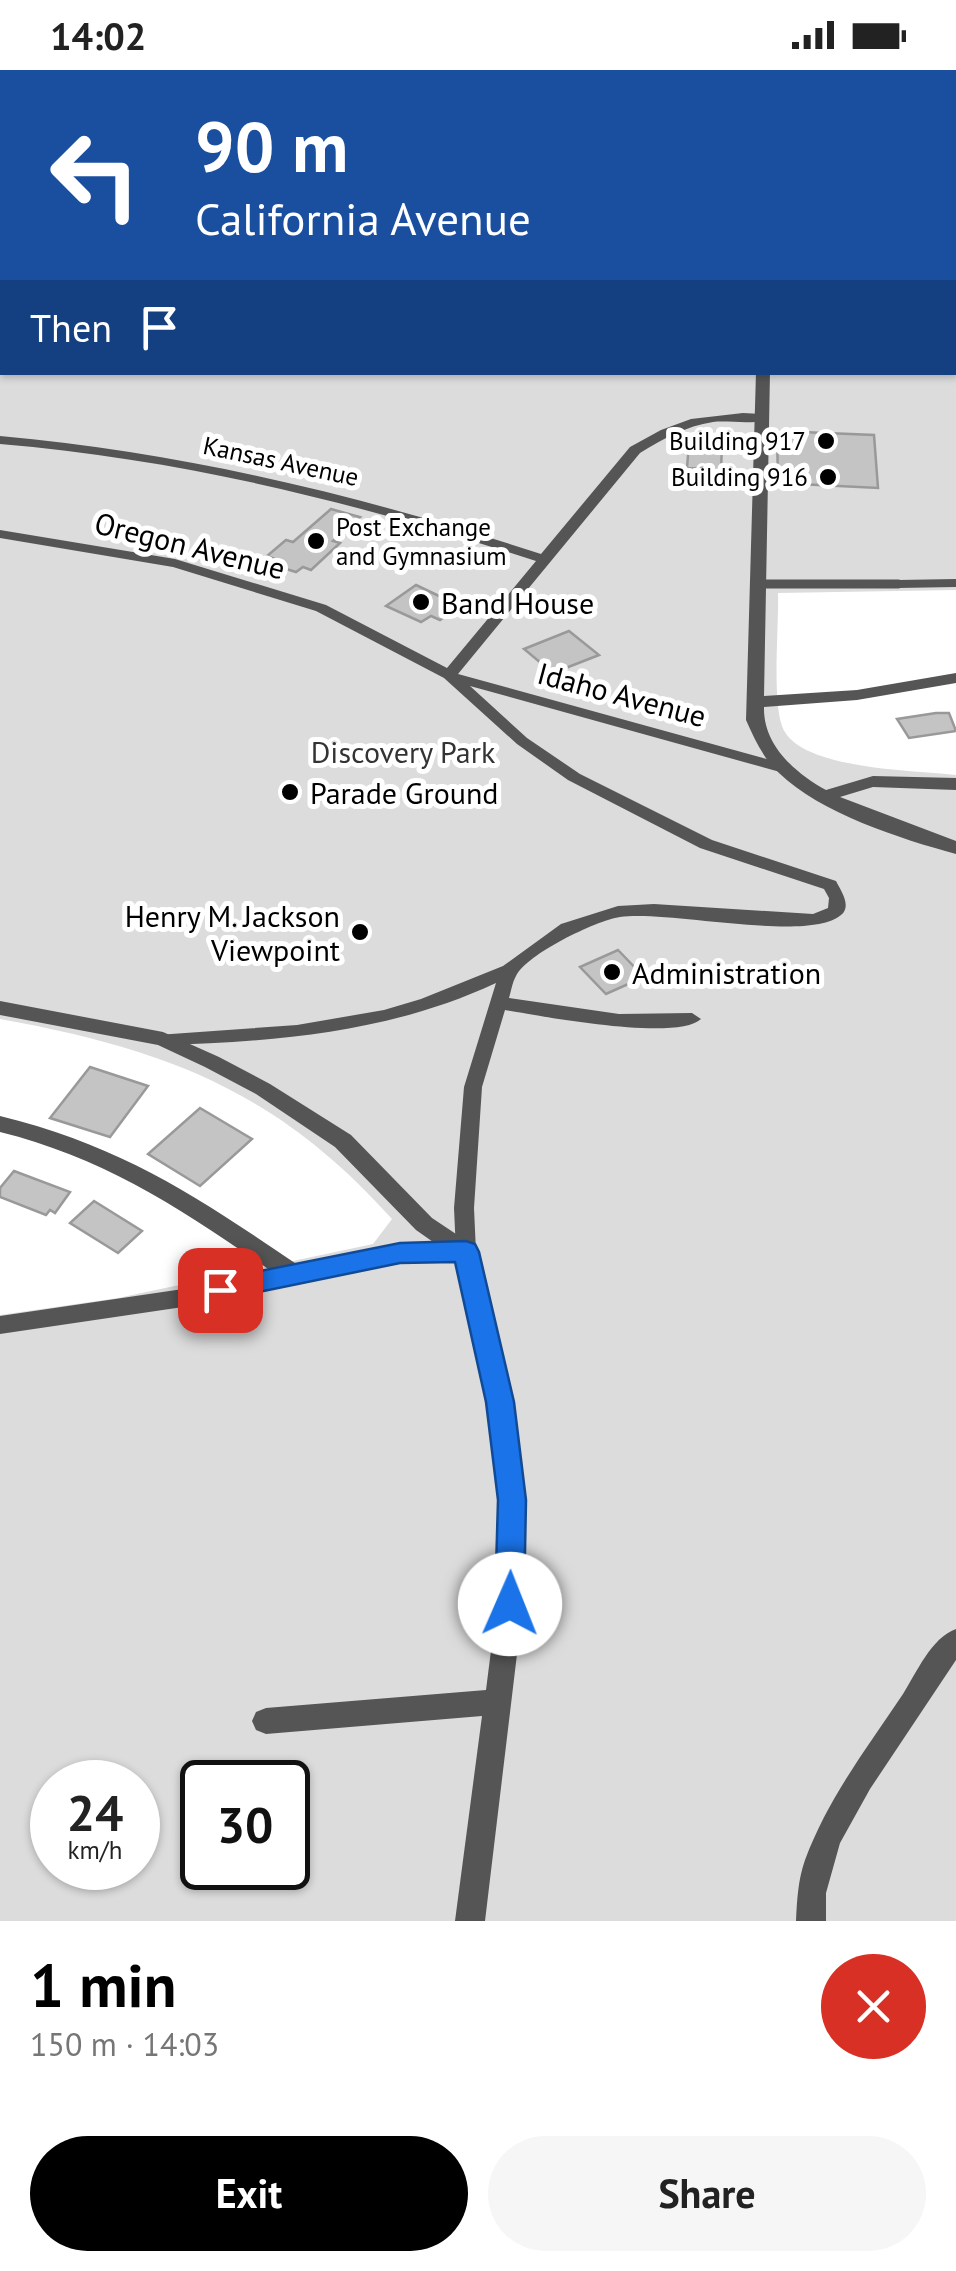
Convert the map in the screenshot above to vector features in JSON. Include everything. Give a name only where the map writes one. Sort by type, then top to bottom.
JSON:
[{"type":"street","points":[[763,375],[758,734],[780,768],[826,798],[956,848]]},
{"type":"street","points":[[449,675],[635,450],[668,428],[711,419],[762,418]]},
{"type":"street","name":"Kansas Avenue","points":[[0,440],[82,445],[303,486],[545,560]]},
{"type":"street","name":"Oregon Avenue","points":[[0,534],[125,552],[244,582],[320,608],[449,675],[522,741],[574,776],[706,844],[830,885],[837,898],[836,910],[828,917],[808,920],[654,910],[618,912],[566,928],[510,970]]},
{"type":"street","points":[[898,584],[956,583]]},
{"type":"street","name":"Idaho Avenue","points":[[449,675],[780,768]]},
{"type":"street","points":[[756,702],[857,695],[956,678]]},
{"type":"street","points":[[826,798],[848,784],[883,780],[956,784]]},
{"type":"street","points":[[470,1921],[510,1604],[512,1500],[500,1402],[466,1252],[464,1208],[468,1122],[474,1087],[510,970]]},
{"type":"street","points":[[0,1008],[163,1038],[256,1036],[340,1027],[422,1008],[468,992],[510,970]]},
{"type":"street","points":[[500,1003],[620,1021],[658,1023],[692,1019]]},
{"type":"street","points":[[163,1038],[263,1089],[343,1141],[424,1224],[466,1252]]},
{"type":"street","points":[[0,1124],[112,1158],[293,1274]]},
{"type":"street","points":[[0,1325],[183,1298],[400,1253],[466,1252]]},
{"type":"street","points":[[811,1921],[811,1887],[821,1855],[855,1789],[956,1641]]},
{"type":"street","points":[[266,1721],[497,1702]]},
{"type":"lane","points":[[760,584],[898,584]]},
{"type":"green space","name":"Discovery Park","points":[[0,375],[956,375],[956,590],[778,593],[777,680],[782,726],[792,741],[810,752],[859,765],[956,775],[956,1921],[0,1921],[0,1315],[118,1298],[373,1244],[392,1219],[306,1138],[261,1107],[215,1082],[115,1045],[0,1019]]},
{"type":"building","points":[[777,431],[874,435],[878,488],[778,483]]},
{"type":"building","points":[[689,443],[722,445],[721,470],[687,468]]},
{"type":"building","name":"Post Exchange and Gymnasium","points":[[331,509],[360,517],[333,541],[340,543],[311,570],[303,567],[296,572],[270,564],[275,559],[267,556],[286,540],[293,542]]},
{"type":"building","name":"Band House","points":[[416,585],[460,606],[440,620],[431,616],[421,622],[386,606]]},
{"type":"building","points":[[569,631],[599,655],[553,673],[524,649]]},
{"type":"building","points":[[949,713],[956,731],[909,738],[897,719]]},
{"type":"building","name":"Administration","points":[[618,950],[644,977],[606,994],[580,967]]},
{"type":"building","points":[[90,1067],[148,1086],[110,1137],[50,1118]]},
{"type":"building","points":[[200,1108],[252,1139],[200,1186],[148,1154]]},
{"type":"building","points":[[14,1171],[70,1192],[55,1213],[50,1210],[46,1215],[0,1197],[0,1188]]},
{"type":"building","points":[[94,1201],[142,1231],[118,1253],[70,1223]]},
{"type":"place","name":"Building 917","points":[[826,441]]},
{"type":"place","name":"Building 916","points":[[828,477]]},
{"type":"place","name":"Post Exchange and Gymnasium","points":[[316,541]]},
{"type":"place","name":"Band House","points":[[421,602]]},
{"type":"place","name":"Parade Ground","points":[[290,792]]},
{"type":"place","name":"Henry M. Jackson Viewpoint","points":[[360,932]]},
{"type":"place","name":"Administration","points":[[612,972]]},
{"type":"route","points":[[220,1290],[400,1253],[466,1252],[500,1402],[512,1500],[510,1604]]}]
